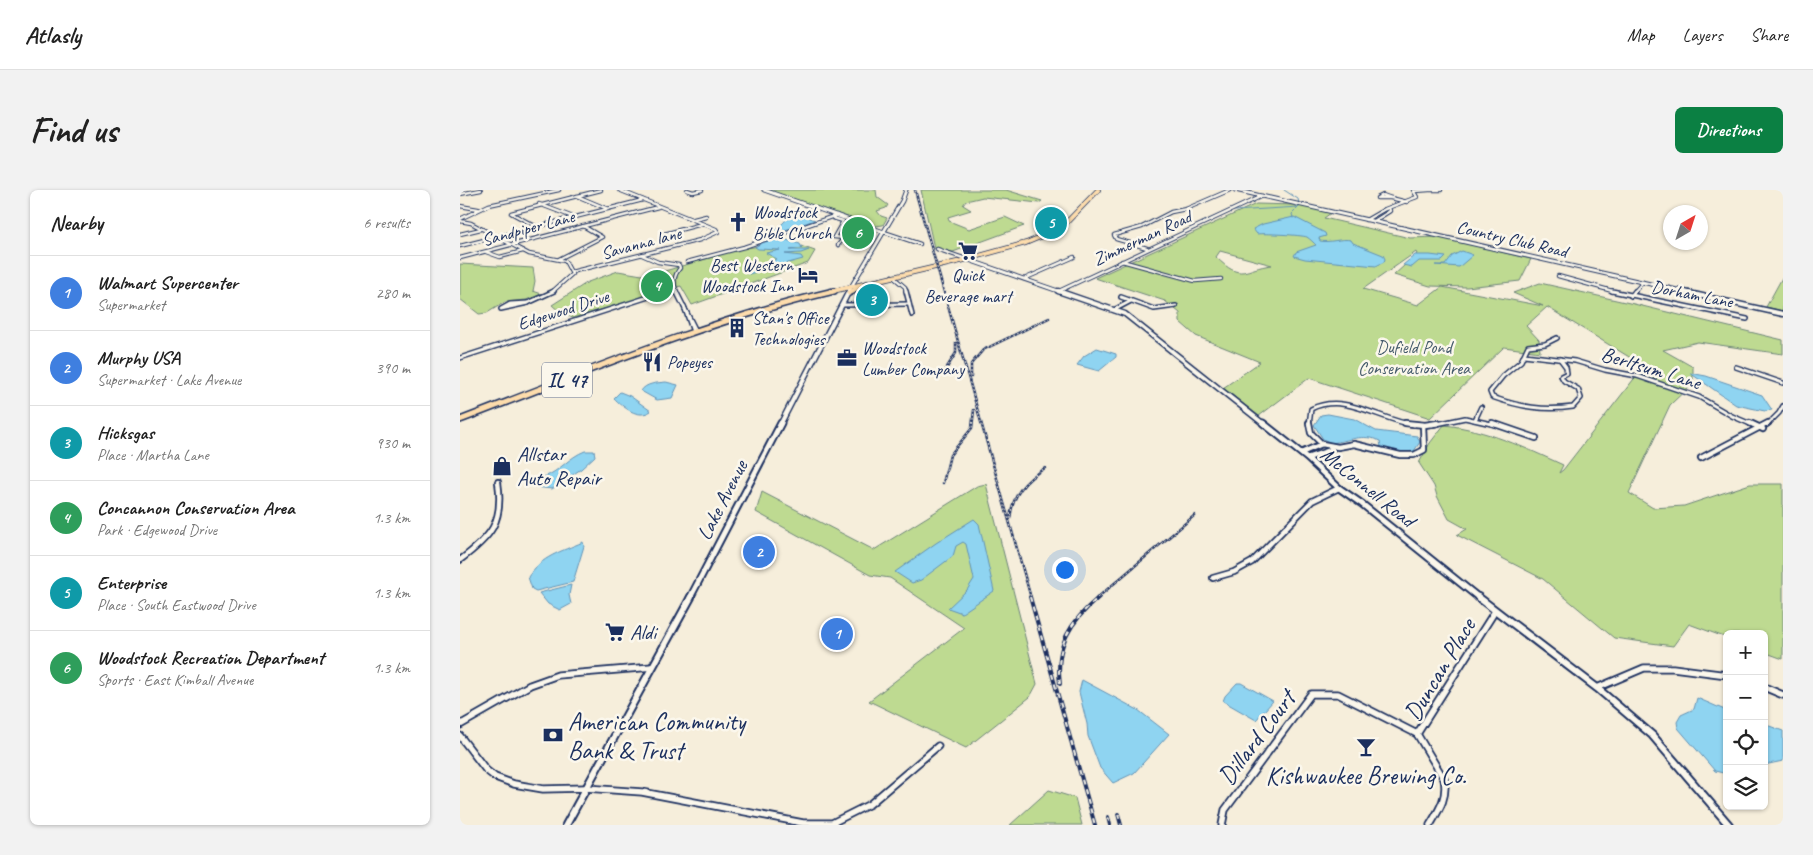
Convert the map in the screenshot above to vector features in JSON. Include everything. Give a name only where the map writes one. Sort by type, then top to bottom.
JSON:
[{"type":"main road","name":"IL 47","points":[[460,420],[695,332],[765,309],[852,285],[1026,244],[1058,229],[1074,218],[1098,190]]},
{"type":"main road","points":[[849,293],[875,280]]},
{"type":"street","points":[[460,194],[481,190]]},
{"type":"street","points":[[537,190],[544,193]]},
{"type":"street","points":[[460,220],[489,205],[559,190]]},
{"type":"street","points":[[536,227],[511,213],[539,204],[600,190]]},
{"type":"street","points":[[619,190],[704,224]]},
{"type":"street","points":[[687,190],[693,192],[702,190]]},
{"type":"street","points":[[764,190],[920,244]]},
{"type":"street","name":"Lake Avenue","points":[[566,825],[707,568],[843,306],[852,285],[902,201],[906,190]]},
{"type":"street","points":[[1147,248],[1116,239],[1114,235],[1142,227],[1171,212],[1186,209],[1230,190]]},
{"type":"street","name":"Country Club Road","points":[[1235,190],[1783,314]]},
{"type":"street","points":[[1366,220],[1417,197],[1414,190],[1439,192],[1441,190]]},
{"type":"street","points":[[576,196],[608,209]]},
{"type":"street","name":"Zimmerman Road","points":[[1059,291],[1147,248],[1262,196]]},
{"type":"street","points":[[1391,198],[1407,202]]},
{"type":"street","points":[[460,246],[643,200]]},
{"type":"street","points":[[539,204],[574,217]]},
{"type":"street","points":[[460,206],[480,210]]},
{"type":"street","name":"Sandpiper Lane","points":[[460,258],[660,206]]},
{"type":"street","points":[[1374,221],[1390,211],[1389,208]]},
{"type":"street","points":[[642,255],[658,262],[678,265],[744,247],[837,215]]},
{"type":"street","points":[[692,220],[706,216]]},
{"type":"street","points":[[832,217],[843,221],[834,237],[844,238],[838,245]]},
{"type":"street","points":[[460,220],[471,223],[533,256],[565,261],[572,272],[556,291],[528,303],[508,309],[501,309],[510,304],[528,303]]},
{"type":"street","points":[[664,234],[704,224]]},
{"type":"street","name":"Savanna lane","points":[[572,272],[599,267],[718,232],[716,229],[704,224]]},
{"type":"street","points":[[559,259],[602,237],[583,226]]},
{"type":"street","points":[[460,234],[481,228]]},
{"type":"street","name":"McConnell Road","points":[[937,249],[1125,314],[1301,453],[1340,488],[1597,688],[1652,735],[1729,825]]},
{"type":"street","points":[[486,252],[497,257],[523,251]]},
{"type":"street","points":[[1024,279],[1074,257]]},
{"type":"street","points":[[1122,261],[1195,281],[1221,279]]},
{"type":"street","points":[[678,265],[680,268],[675,274],[676,288],[684,306],[683,308],[695,332]]},
{"type":"street","points":[[892,276],[905,287],[912,315]]},
{"type":"street","name":"Dorham Lane","points":[[1558,276],[1631,296],[1747,320]]},
{"type":"street","name":"Dorham Lane","points":[[1631,296],[1643,282]]},
{"type":"street","name":"Edgewood Drive","points":[[460,358],[676,288]]},
{"type":"street","points":[[1122,297],[1153,310],[1164,310],[1176,306]]},
{"type":"street","points":[[1114,310],[1131,301]]},
{"type":"street","points":[[843,306],[909,304]]},
{"type":"street","points":[[1557,338],[1545,344],[1528,346],[1521,361],[1503,376],[1490,392],[1492,397],[1515,406],[1543,411],[1573,407],[1581,398],[1578,388],[1564,381],[1561,376],[1567,373],[1566,367],[1560,359]]},
{"type":"street","name":"Berltsum Lane","points":[[1524,355],[1575,361],[1605,370],[1638,376],[1699,397],[1732,416],[1763,429]]},
{"type":"street","points":[[1736,367],[1783,383]]},
{"type":"street","points":[[1331,448],[1317,441],[1309,429],[1308,419],[1311,409],[1325,402],[1346,404],[1392,421],[1423,425],[1437,424],[1446,419],[1475,420],[1536,438]]},
{"type":"street","points":[[1701,458],[1730,442],[1763,429],[1780,414],[1783,406]]},
{"type":"street","points":[[1475,420],[1481,408]]},
{"type":"street","points":[[1307,458],[1331,448],[1354,444],[1382,452],[1414,455],[1424,450],[1423,425]]},
{"type":"street","points":[[1301,453],[1322,444]]},
{"type":"street","points":[[460,560],[484,542],[496,525],[500,512],[498,482]]},
{"type":"street","points":[[1213,578],[1234,572],[1252,562],[1312,501],[1340,488]]},
{"type":"street","name":"Duncan Place","points":[[1430,825],[1445,799],[1447,787],[1417,734],[1496,611]]},
{"type":"street","points":[[460,725],[530,685],[558,675],[652,667]]},
{"type":"street","points":[[1597,688],[1644,668],[1673,668],[1723,674]]},
{"type":"street","points":[[1768,689],[1783,695]]},
{"type":"street","name":"Dillard Court","points":[[1222,825],[1225,810],[1311,694],[1338,694],[1417,734]]},
{"type":"street","points":[[460,736],[486,770],[495,777],[514,784],[543,789],[586,788],[642,792],[802,823],[832,823],[870,804],[938,746]]},
{"type":"green space","points":[[766,190],[876,190],[877,197],[888,205],[886,208],[877,211],[881,216],[887,218],[883,225],[875,226]]},
{"type":"green space","points":[[921,190],[1006,190],[1042,201],[1039,203],[983,197],[966,201],[963,205],[971,210],[948,217],[949,221],[969,229],[1005,217],[1024,226],[953,252],[934,248]]},
{"type":"green space","name":"Dufield Pond Conservation Area","points":[[1256,204],[1296,205],[1331,213],[1324,218],[1410,238],[1437,237],[1531,259],[1520,281],[1467,287],[1430,286],[1394,275],[1417,254],[1416,252],[1363,289],[1418,305],[1442,287],[1543,306],[1513,293],[1540,283],[1783,340],[1783,354],[1698,342],[1663,350],[1693,367],[1693,383],[1670,405],[1629,493],[1653,508],[1684,506],[1750,484],[1783,484],[1783,659],[1768,653],[1768,630],[1723,630],[1723,637],[1689,624],[1673,646],[1614,638],[1543,579],[1457,535],[1467,529],[1449,519],[1434,486],[1419,463],[1430,443],[1444,425],[1490,435],[1520,446],[1563,465],[1559,473],[1644,366],[1547,307],[1526,326],[1539,340],[1540,352],[1504,347],[1430,418],[1309,378],[1259,416],[1223,388],[1260,362],[1196,336],[1180,322],[1180,313],[1165,301],[1095,278]],"holes":[[[1220,251],[1272,265],[1238,272],[1232,270],[1216,257]]]},
{"type":"green space","points":[[789,242],[815,251],[808,263],[692,305],[681,286],[573,318],[561,313],[552,305],[588,282],[618,271],[648,276],[739,249]]},
{"type":"green space","points":[[460,264],[533,268],[535,281],[533,291],[542,294],[526,300],[505,302],[487,313],[479,314],[460,299]]},
{"type":"green space","points":[[1783,276],[1783,311],[1766,307]]},
{"type":"green space","points":[[986,484],[1037,684],[1030,697],[966,748],[869,701],[964,628],[890,578],[870,575],[756,512],[762,492],[874,550],[977,486]]},
{"type":"green space","points":[[1049,790],[1075,798],[1082,825],[1010,825]]},
{"type":"water","points":[[805,214],[815,220],[779,232],[775,231],[787,219]]},
{"type":"water","points":[[1294,217],[1325,233],[1326,236],[1319,238],[1320,241],[1351,240],[1353,243],[1383,255],[1384,262],[1376,266],[1305,259],[1294,256],[1296,252],[1316,245],[1307,237],[1257,234],[1253,229],[1263,224]]},
{"type":"water","points":[[783,239],[800,244],[802,248],[790,250],[809,250],[801,253],[785,254],[801,256],[803,259],[749,274],[745,272],[777,259],[766,253],[780,250],[758,249],[755,247],[763,242]]},
{"type":"water","points":[[1462,251],[1473,255],[1459,267],[1435,265],[1445,265],[1452,256]]},
{"type":"water","points":[[1415,255],[1446,257],[1442,261],[1419,261],[1412,267],[1403,265]]},
{"type":"water","points":[[1097,348],[1116,354],[1116,357],[1099,371],[1077,365],[1084,356]]},
{"type":"water","points":[[1690,373],[1706,376],[1762,395],[1772,410],[1765,411],[1736,405]]},
{"type":"water","points":[[666,382],[678,385],[672,398],[657,400],[641,391],[649,385]]},
{"type":"water","points":[[620,392],[630,396],[651,411],[641,414],[626,408],[614,398]]},
{"type":"water","points":[[1328,414],[1354,419],[1376,431],[1417,436],[1420,442],[1414,451],[1405,452],[1385,449],[1381,447],[1380,441],[1367,438],[1356,438],[1331,443],[1323,439],[1314,425],[1321,415]]},
{"type":"water","points":[[585,451],[594,451],[595,456],[581,469],[552,489],[536,487],[525,480],[544,477]]},
{"type":"water","points":[[974,519],[979,524],[994,591],[962,613],[948,608],[967,590],[974,579],[966,544],[963,542],[956,546],[953,556],[921,580],[912,583],[895,572],[936,543]]},
{"type":"water","points":[[583,542],[584,546],[573,582],[536,591],[532,589],[528,577],[539,564],[552,555]]},
{"type":"water","points":[[571,585],[569,595],[571,604],[560,610],[548,604],[539,593]]},
{"type":"water","points":[[1082,680],[1138,710],[1169,734],[1134,773],[1113,783],[1100,768],[1088,736],[1079,692]]},
{"type":"water","points":[[1237,683],[1241,683],[1273,701],[1256,720],[1223,701]]},
{"type":"water","points":[[1697,698],[1723,709],[1723,773],[1715,771],[1678,728],[1677,722],[1681,715],[1694,709]]},
{"type":"water","points":[[1768,725],[1783,731],[1783,761],[1768,764]]},
{"type":"waterway","points":[[1284,190],[1298,199],[1299,203]]},
{"type":"waterway","points":[[1234,211],[1299,207],[1292,214],[1293,218]]},
{"type":"railway","points":[[915,190],[1031,598]]},
{"type":"railway","points":[[971,377],[971,364],[983,350],[1049,318]]},
{"type":"railway","points":[[946,369],[956,353],[956,343]]},
{"type":"railway","points":[[943,483],[950,455],[972,428],[974,410]]},
{"type":"railway","points":[[1010,519],[1011,510],[1021,489],[1031,478],[1045,468]]},
{"type":"railway","points":[[1097,598],[1195,515]]},
{"type":"railway","points":[[1030,597],[1095,825]]},
{"type":"railway","points":[[1060,684],[1059,670],[1062,646],[1073,625],[1099,597]]},
{"type":"railway","points":[[1118,814],[1121,825]]},
{"type":"railway","points":[[1108,817],[1110,825]]},
{"type":"place","name":"Woodstock Bible Church","points":[[738,222]]},
{"type":"place","name":"Enterprise","points":[[1051,223]]},
{"type":"place","name":"Woodstock Recreation Department","points":[[858,233]]},
{"type":"place","name":"Quick Beverage mart","points":[[968,251]]},
{"type":"place","name":"Best Western Woodstock Inn","points":[[808,275]]},
{"type":"place","name":"Concannon Conservation Area","points":[[657,286]]},
{"type":"place","name":"Hicksgas","points":[[872,300]]},
{"type":"place","name":"Stan's Office Technologies","points":[[737,328]]},
{"type":"place","name":"Woodstock Lumber Company","points":[[847,358]]},
{"type":"place","name":"Popeyes","points":[[652,362]]},
{"type":"place","name":"Allstar Auto Repair","points":[[502,466]]},
{"type":"place","name":"Murphy USA","points":[[759,552]]},
{"type":"place","name":"Aldi","points":[[615,632]]},
{"type":"place","name":"Walmart Supercenter","points":[[837,634]]},
{"type":"place","name":"American Community Bank & Trust","points":[[553,735]]},
{"type":"place","name":"Kishwaukee Brewing Co.","points":[[1366,747]]}]
